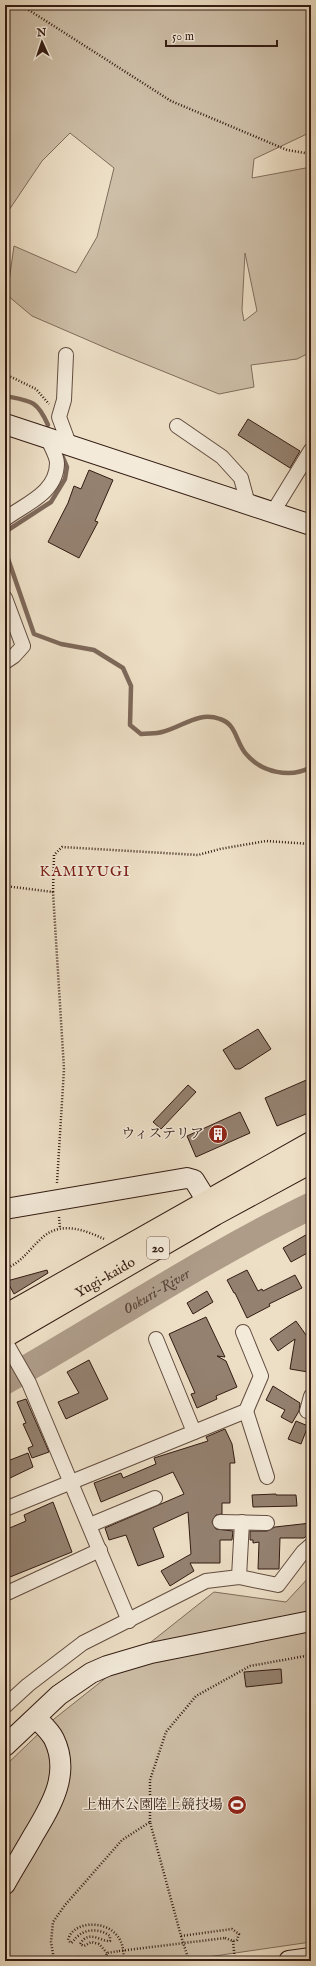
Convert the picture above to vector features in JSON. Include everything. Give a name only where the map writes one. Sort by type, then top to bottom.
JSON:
[{"type":"main road","name":"Yugi-kaido","points":[[5,1336],[212,1208],[311,1143]]},
{"type":"main road","name":"Yugi-kaido","points":[[5,1316],[212,1208],[311,1162]]},
{"type":"street","points":[[66,355],[64,400],[59,417],[69,444]]},
{"type":"street","points":[[5,424],[311,525]]},
{"type":"street","points":[[177,426],[222,457],[241,478],[248,504]]},
{"type":"street","points":[[5,519],[40,497],[54,479],[58,462],[47,438]]},
{"type":"street","points":[[273,512],[311,450]]},
{"type":"street","points":[[5,598],[23,646],[14,656],[5,662]]},
{"type":"street","points":[[5,1209],[186,1178],[194,1180],[212,1208]]},
{"type":"street","points":[[243,1332],[261,1376],[246,1411],[267,1477]]},
{"type":"street","points":[[156,1339],[194,1432]]},
{"type":"street","points":[[5,1341],[29,1383],[90,1525],[128,1621]]},
{"type":"street","points":[[307,1411],[311,1396]]},
{"type":"street","points":[[5,1509],[246,1411]]},
{"type":"street","points":[[90,1525],[155,1498]]},
{"type":"street","points":[[220,1522],[267,1523]]},
{"type":"street","points":[[239,1577],[242,1522]]},
{"type":"street","points":[[5,1706],[28,1685],[83,1643],[206,1581],[239,1577],[278,1585],[303,1552],[311,1545]]},
{"type":"street","points":[[5,1594],[100,1550]]},
{"type":"street","points":[[5,1746],[59,1695],[91,1673],[124,1659],[311,1621]]},
{"type":"street","points":[[5,1884],[49,1810],[56,1796],[60,1781],[60,1760],[58,1748],[53,1737],[36,1718]]},
{"type":"street","points":[[289,1961],[311,1958]]},
{"type":"path","points":[[21,5],[171,101],[287,150],[311,154]]},
{"type":"path","points":[[5,374],[36,389],[59,417]]},
{"type":"path","points":[[54,1201],[58,1179],[64,1070],[53,892],[54,855],[62,847],[198,855],[220,849],[266,841],[311,844]]},
{"type":"path","points":[[5,886],[53,892]]},
{"type":"path","points":[[307,926],[311,925]]},
{"type":"path","points":[[5,1270],[24,1259],[43,1237],[60,1228],[75,1229],[108,1241]]},
{"type":"path","points":[[189,1961],[150,1822],[150,1780],[166,1732],[196,1696],[250,1666],[311,1655]]},
{"type":"path","points":[[56,1960],[51,1942],[53,1922],[65,1905],[122,1840],[150,1822]]},
{"type":"path","points":[[107,1953],[99,1944],[91,1942],[84,1946],[80,1944],[83,1940],[92,1937],[110,1941],[111,1938],[102,1932],[93,1930],[84,1932],[71,1943],[68,1938],[75,1931],[84,1926],[94,1924],[104,1926],[113,1931],[120,1940],[123,1948],[123,1961]]},
{"type":"path","points":[[181,1936],[232,1929],[239,1934],[237,1940],[233,1943]]},
{"type":"path","points":[[107,1953],[225,1938],[233,1943],[236,1961]]},
{"type":"path","points":[[105,1961],[107,1953]]},
{"type":"path","points":[[51,1961],[78,1957],[80,1961]]},
{"type":"shaded area","points":[[5,5],[311,5],[311,132],[254,159],[252,178],[311,167],[311,352],[297,359],[251,365],[254,387],[219,394],[32,316],[7,295],[14,246],[76,273],[97,237],[114,168],[70,133],[42,161],[5,216]],"holes":[[[245,253],[257,311],[244,321],[242,310]]]},
{"type":"shaded area","points":[[311,1575],[311,1942],[180,1961],[5,1961],[5,1766],[54,1719],[214,1592],[286,1602]]},
{"type":"building","points":[[248,419],[300,451],[290,468],[238,435]]},
{"type":"building","points":[[89,470],[113,480],[95,521],[98,522],[79,558],[48,542],[68,503],[74,486],[81,489]]},
{"type":"building","points":[[258,1029],[271,1049],[240,1069],[235,1069],[223,1050]]},
{"type":"building","points":[[311,1078],[311,1112],[277,1126],[265,1098]]},
{"type":"building","points":[[188,1085],[196,1092],[161,1129],[153,1122]]},
{"type":"building","name":"ウィステリア","points":[[240,1112],[250,1133],[196,1157],[187,1136]]},
{"type":"building","points":[[311,1232],[311,1251],[291,1262],[283,1248]]},
{"type":"building","points":[[47,1270],[48,1273],[14,1294],[7,1281]]},
{"type":"building","points":[[247,1270],[258,1291],[262,1289],[263,1291],[295,1275],[302,1288],[269,1304],[270,1306],[247,1318],[227,1280]]},
{"type":"building","points":[[207,1291],[213,1302],[193,1314],[187,1303]]},
{"type":"building","points":[[206,1317],[225,1357],[217,1356],[226,1361],[237,1387],[216,1396],[217,1399],[197,1408],[191,1394],[195,1393],[169,1334]]},
{"type":"building","points":[[296,1321],[311,1342],[311,1358],[308,1372],[290,1369],[295,1339],[278,1351],[270,1339]]},
{"type":"building","points":[[89,1360],[108,1399],[66,1419],[58,1402],[79,1393],[67,1372]]},
{"type":"building","points":[[273,1386],[300,1403],[299,1411],[292,1423],[281,1417],[285,1410],[266,1400]]},
{"type":"building","points":[[26,1399],[49,1452],[32,1458],[28,1448],[33,1446],[23,1424],[26,1423],[17,1402]]},
{"type":"building","points":[[296,1421],[308,1426],[301,1444],[288,1439]]},
{"type":"building","points":[[225,1429],[232,1444],[235,1463],[230,1463],[230,1503],[222,1503],[222,1514],[216,1515],[212,1522],[216,1529],[233,1531],[232,1540],[220,1540],[220,1563],[190,1563],[194,1571],[170,1586],[161,1571],[191,1554],[188,1512],[153,1528],[164,1557],[138,1566],[126,1535],[109,1540],[105,1528],[184,1494],[173,1472],[101,1502],[94,1483],[121,1473],[123,1478],[156,1464],[154,1458],[208,1441],[206,1437]]},
{"type":"building","points":[[28,1453],[33,1467],[10,1478],[9,1476],[5,1477],[5,1462]]},
{"type":"building","points":[[252,1495],[296,1495],[297,1506],[253,1507]]},
{"type":"building","points":[[53,1502],[72,1552],[5,1579],[5,1530],[26,1521],[24,1515]]},
{"type":"building","points":[[311,1523],[311,1532],[304,1538],[280,1538],[279,1569],[258,1569],[259,1542],[253,1543],[253,1540],[250,1540],[250,1531],[267,1531],[275,1527]]},
{"type":"building","points":[[281,1669],[282,1683],[246,1687],[244,1672]]},
{"type":"waterway","points":[[5,396],[32,403],[40,411],[48,425]]},
{"type":"waterway","points":[[5,542],[8,530],[51,502],[65,479],[67,467],[62,455]]},
{"type":"waterway","points":[[5,550],[34,634],[61,644],[94,650],[123,668],[131,686],[130,725],[141,734],[160,733],[198,718],[212,717],[220,719],[230,725],[243,750],[260,766],[285,773],[303,771],[311,767]]},
{"type":"waterway","name":"Ookuri-River","points":[[5,1381],[194,1268],[311,1206]]},
{"type":"place","name":"ウィステリア","points":[[218,1134]]},
{"type":"place","name":"上柚木公園陸上競技場","points":[[237,1805]]},
{"type":"district","name":"KAMIYUGI","points":[[85,871]]}]
